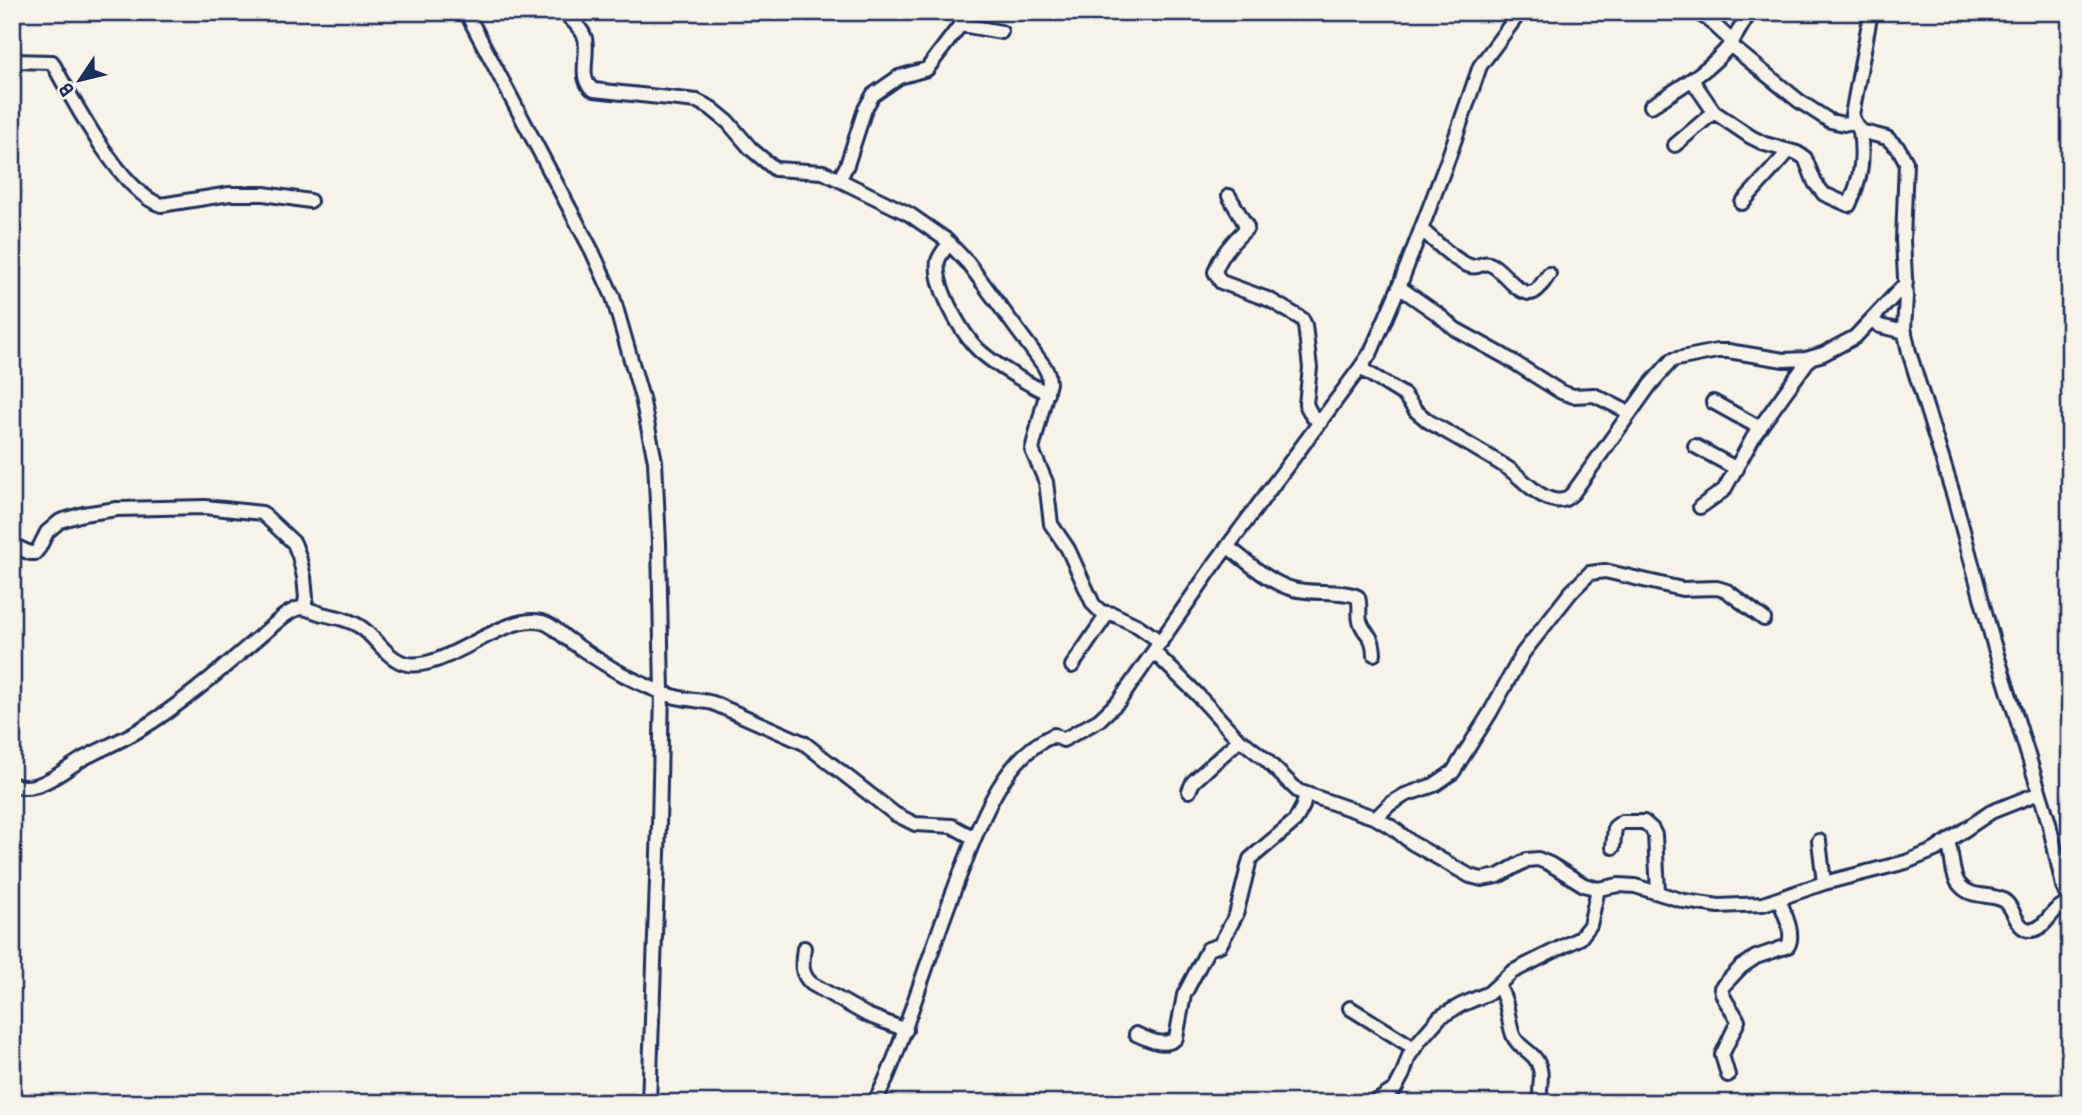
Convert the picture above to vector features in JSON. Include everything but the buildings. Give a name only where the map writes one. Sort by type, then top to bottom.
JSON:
[{"type":"street","points":[[466,12],[592,251],[613,297],[642,398],[655,461],[662,692],[649,1103]]},
{"type":"street","points":[[564,12],[582,32],[585,40],[585,81],[589,88],[697,101],[728,122],[751,149],[775,169],[823,172],[909,214],[950,243],[1048,374],[1047,393],[1032,450],[1046,482],[1051,524],[1068,549],[1093,604],[1101,611],[1138,626],[1239,740],[1265,759],[1298,791],[1376,818],[1412,843],[1470,876],[1482,879],[1498,876],[1527,860],[1538,859],[1584,886],[1598,889],[1619,885],[1635,886],[1684,901],[1719,906],[1749,906],[1779,899],[1824,883],[1906,862],[1935,850],[1991,812],[2039,793]]},
{"type":"street","points":[[874,1103],[906,1030],[944,916],[988,806],[1006,776],[1030,748],[1040,740],[1054,735],[1063,740],[1099,720],[1119,701],[1371,352],[1399,287],[1480,66],[1520,12]]},
{"type":"street","points":[[1696,12],[1709,19],[1732,44],[1799,101],[1830,121],[1857,126],[1886,138],[1899,149],[1906,162],[1903,240],[1905,332],[1909,352],[2049,823],[2063,886],[2070,901],[2054,911],[2035,930],[2027,930],[2020,925],[2010,905],[2003,900],[1968,892],[1960,886],[1948,842]]},
{"type":"street","points":[[1651,106],[1692,80],[1721,57],[1732,44],[1750,12]]},
{"type":"street","points":[[1692,80],[1714,112],[1758,141],[1805,158],[1815,183],[1824,194],[1849,205],[1860,176],[1863,149],[1852,115],[1871,12]]},
{"type":"street","points":[[839,180],[847,165],[865,109],[873,95],[899,77],[927,69],[962,25],[1000,32]]},
{"type":"street","points":[[12,61],[52,62],[76,108],[103,147],[138,192],[152,202],[161,205],[230,194],[264,194],[310,201]]},
{"type":"street","points":[[1675,145],[1714,112]]},
{"type":"street","points":[[1742,203],[1789,151]]},
{"type":"street","points":[[1229,196],[1247,227],[1224,253],[1215,272],[1221,282],[1270,300],[1302,319],[1310,368],[1306,404],[1312,416],[1321,422]]},
{"type":"street","points":[[1421,229],[1462,262],[1471,266],[1490,263],[1518,288],[1528,293],[1539,288],[1549,274]]},
{"type":"street","points":[[950,243],[939,258],[938,277],[947,303],[962,327],[983,354],[1047,393]]},
{"type":"street","points":[[1360,368],[1404,396],[1428,421],[1511,470],[1526,484],[1552,500],[1561,501],[1573,493],[1657,376],[1672,360],[1717,351],[1784,360],[1823,354],[1855,337],[1906,283]]},
{"type":"street","points":[[1399,287],[1455,330],[1562,392],[1573,396],[1594,395],[1630,413]]},
{"type":"street","points":[[1872,320],[1890,329],[1905,332]]},
{"type":"street","points":[[1700,507],[1724,490],[1760,428],[1810,358]]},
{"type":"street","points":[[1713,402],[1760,428]]},
{"type":"street","points":[[1695,446],[1737,469]]},
{"type":"street","points":[[12,545],[35,553],[47,532],[60,522],[83,514],[117,509],[205,507],[262,513],[294,543],[304,577],[304,607]]},
{"type":"street","points":[[1228,547],[1290,589],[1352,594],[1358,597],[1361,607],[1360,621],[1374,641],[1374,654]]},
{"type":"street","points":[[1376,818],[1390,804],[1405,795],[1434,785],[1453,772],[1523,653],[1571,592],[1590,573],[1605,571],[1682,589],[1727,591],[1764,619]]},
{"type":"street","points":[[12,784],[22,787],[41,783],[142,729],[199,689],[284,616],[294,609],[304,607],[361,627],[398,661],[409,664],[426,663],[510,626],[527,621],[546,623],[615,670],[662,692],[679,698],[713,703],[804,743],[895,814],[915,824],[952,826],[974,838]]},
{"type":"street","points":[[1072,666],[1108,613]]},
{"type":"street","points":[[1189,791],[1189,786],[1198,776],[1239,740]]},
{"type":"street","points":[[1136,1034],[1162,1043],[1169,1043],[1176,1038],[1184,995],[1208,949],[1220,945],[1236,915],[1250,859],[1295,821],[1306,794]]},
{"type":"street","points":[[1613,848],[1615,829],[1620,823],[1644,822],[1649,825],[1654,835],[1658,892]]},
{"type":"street","points":[[1819,841],[1824,883]]},
{"type":"street","points":[[1374,1103],[1395,1089],[1414,1048],[1440,1017],[1498,986],[1512,972],[1580,938],[1590,925],[1598,889]]},
{"type":"street","points":[[1728,1075],[1722,1055],[1738,1021],[1733,1009],[1721,994],[1721,988],[1741,967],[1756,957],[1788,946],[1791,942],[1779,899]]},
{"type":"street","points":[[804,948],[802,971],[812,984],[867,1015],[906,1030]]},
{"type":"street","points":[[1498,986],[1507,1005],[1513,1036],[1534,1055],[1541,1070],[1542,1103]]},
{"type":"street","points":[[1350,1007],[1414,1048]]}]
